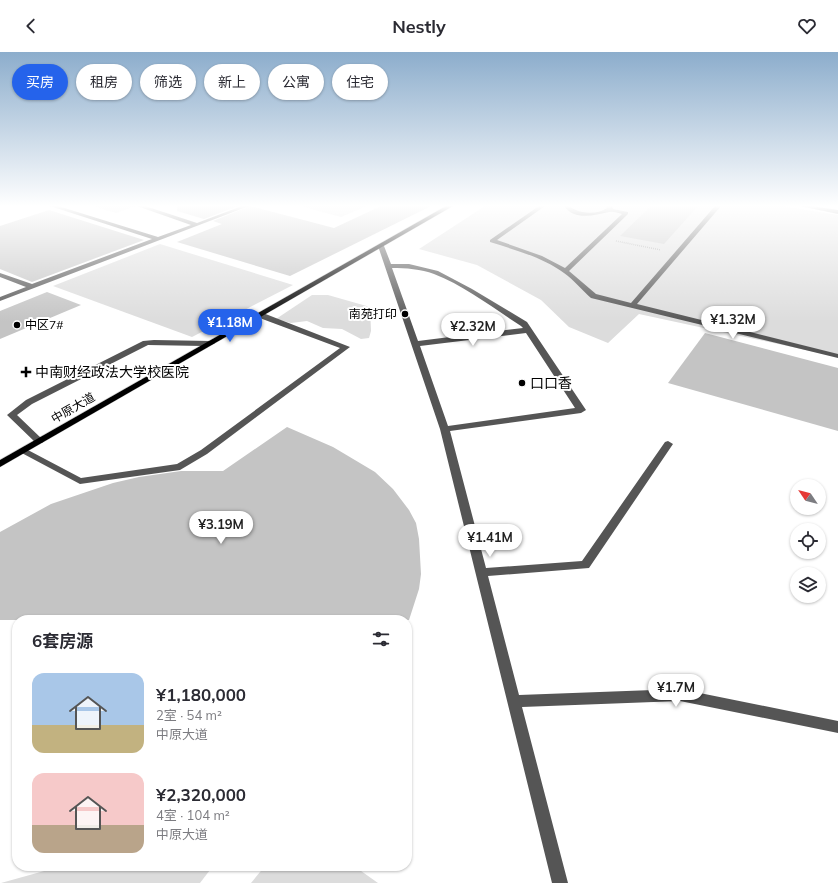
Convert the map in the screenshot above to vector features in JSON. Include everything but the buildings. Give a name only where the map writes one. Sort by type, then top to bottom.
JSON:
[{"type":"main road","name":"中原大道","points":[[0,464],[380,246]]},
{"type":"street","points":[[0,299],[142,245]]},
{"type":"street","points":[[504,245],[535,255],[565,271],[594,296],[838,356]]},
{"type":"street","points":[[565,271],[593,245]]},
{"type":"street","points":[[633,305],[684,245]]},
{"type":"street","points":[[380,246],[446,428],[560,883]]},
{"type":"street","points":[[388,266],[409,266],[436,272],[470,290],[524,324],[580,410],[446,428]]},
{"type":"street","points":[[0,275],[32,287]]},
{"type":"street","points":[[23,451],[80,481],[180,467],[204,452],[346,347],[260,315]]},
{"type":"street","points":[[416,344],[528,330]]},
{"type":"street","points":[[39,441],[12,415],[28,402],[146,343],[211,343]]},
{"type":"street","points":[[482,572],[585,565],[668,444]]},
{"type":"street","points":[[514,701],[680,695],[838,727]]},
{"type":"path","points":[[635,245],[677,253]]},
{"type":"shaded area","points":[[158,245],[163,245],[293,285],[192,337],[53,286]]},
{"type":"shaded area","points":[[425,245],[838,245],[838,357],[639,314],[608,343],[569,327],[541,300],[477,265],[419,249]]},
{"type":"shaded area","points":[[312,295],[328,295],[370,307],[371,331],[369,338],[361,339],[342,329],[323,328],[307,321],[291,323],[276,319]]},
{"type":"shaded area","points":[[44,871],[209,871],[200,883],[1,883]]},
{"type":"shaded area","points":[[261,871],[361,871],[378,883],[251,883]]},
{"type":"place","name":"南苑打印","points":[[405,314]]},
{"type":"place","name":"中区7#","points":[[17,325]]},
{"type":"place","name":"中南财经政法大学校医院","points":[[26,372]]},
{"type":"place","name":"口口香","points":[[522,383]]}]
